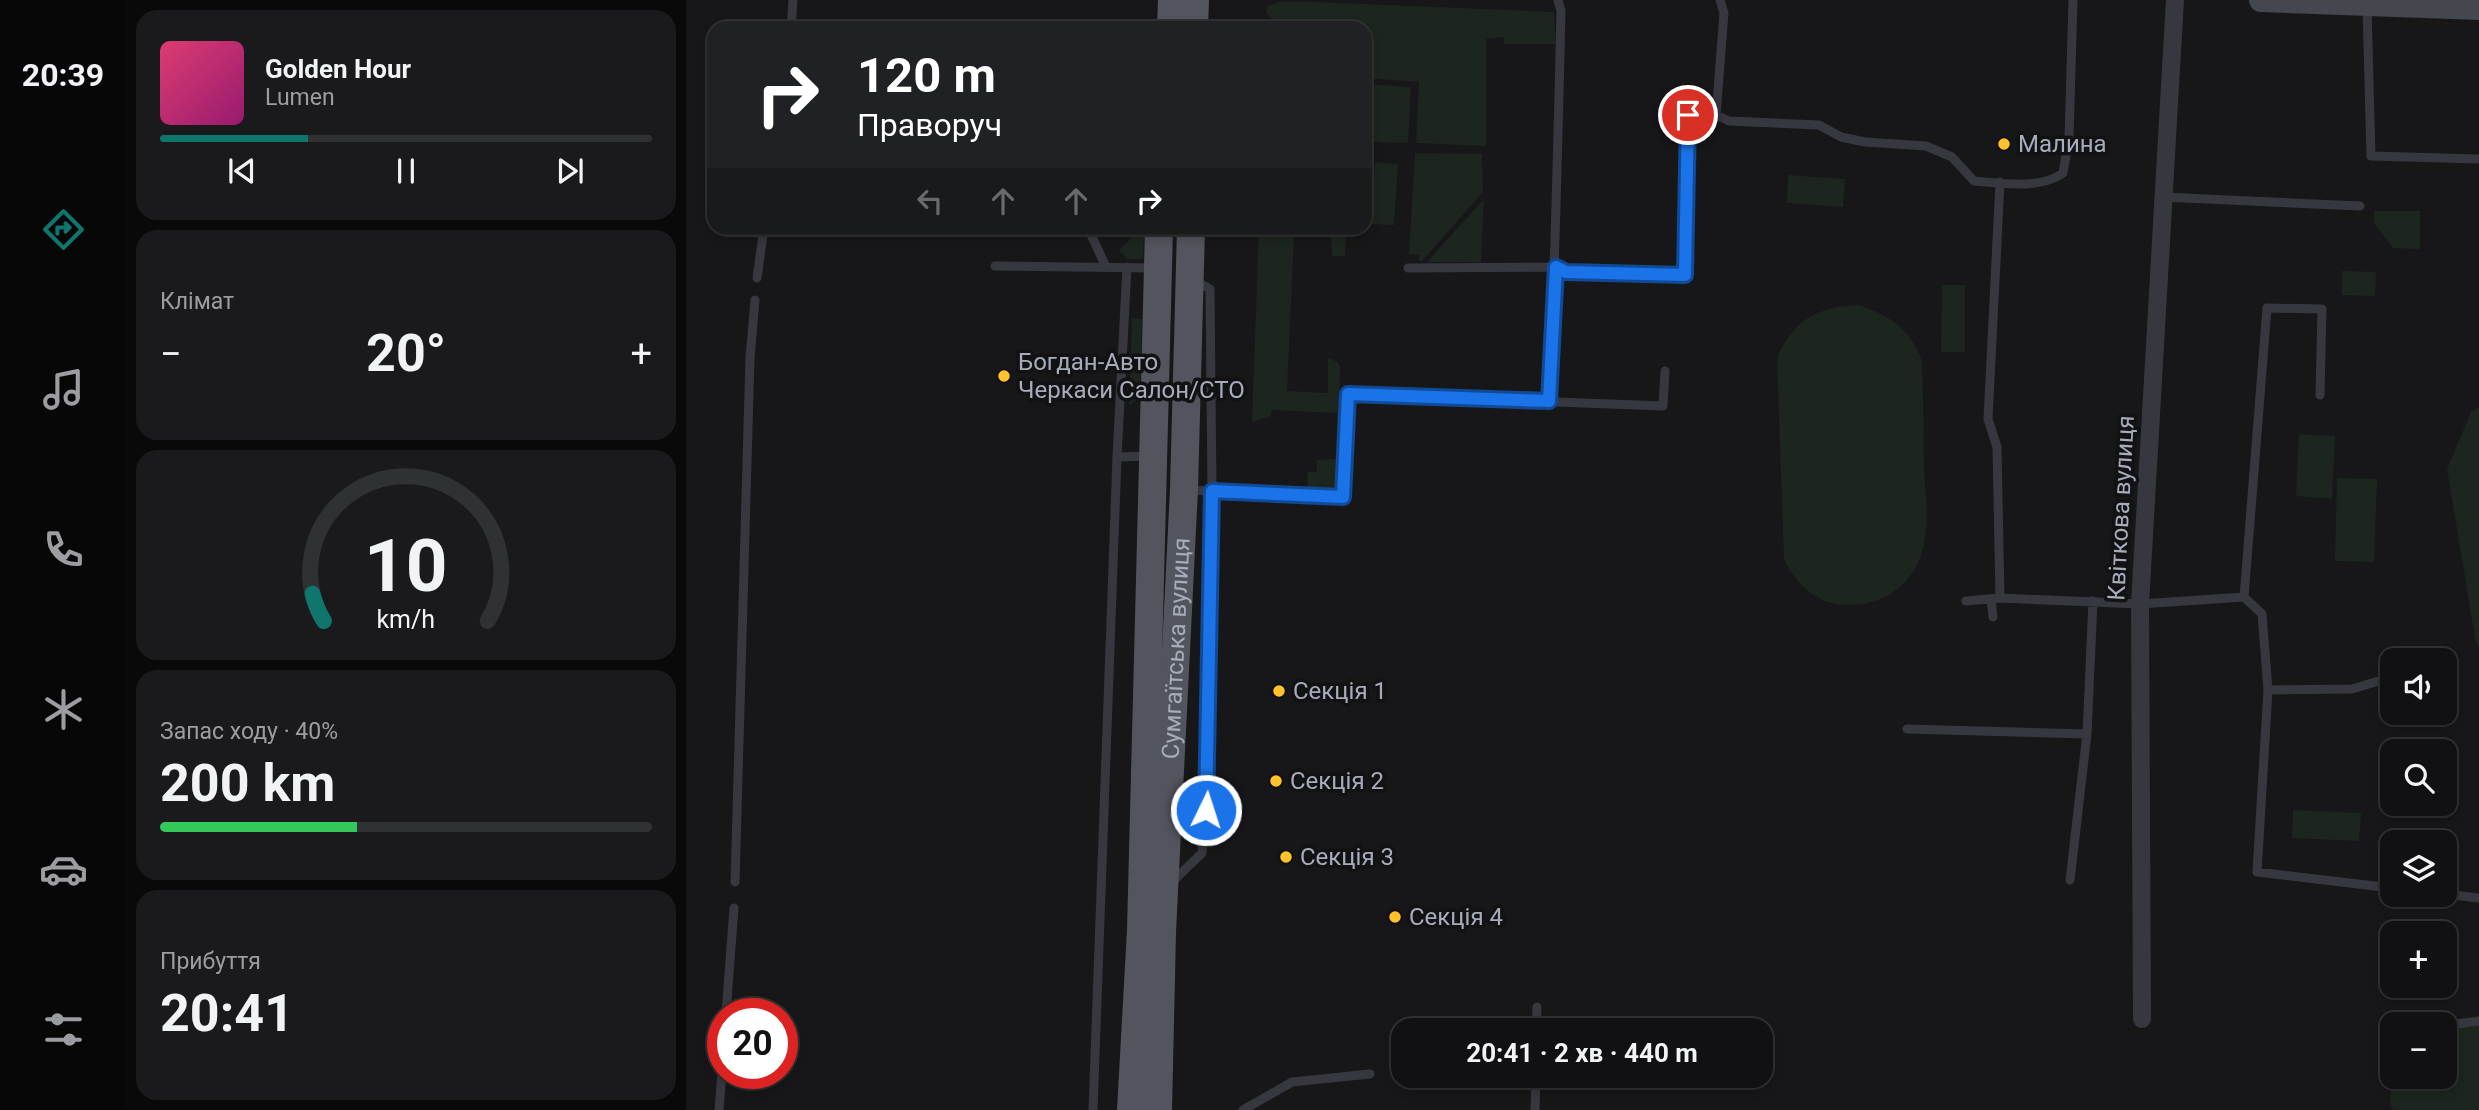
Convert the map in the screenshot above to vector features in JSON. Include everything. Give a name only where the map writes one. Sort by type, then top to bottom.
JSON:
[{"type":"main road","points":[[1171,21],[1172,0]]},
{"type":"main road","points":[[1194,21],[1195,0]]},
{"type":"main road","name":"Сумгаїтська вулиця","points":[[1160,235],[1153,456],[1149,1000],[1160,1109]]},
{"type":"main road","name":"Сумгаїтська вулиця","points":[[1130,1110],[1164,891],[1184,489],[1191,235]]},
{"type":"street","name":"Квіткова вулиця","points":[[2141,1019],[2140,604],[2175,0]]},
{"type":"street","points":[[2261,0],[2479,8]]},
{"type":"lane","points":[[792,21],[793,0]]},
{"type":"lane","points":[[1549,401],[1556,267],[1561,11],[1558,0]]},
{"type":"lane","points":[[1716,115],[1724,13],[1720,0]]},
{"type":"lane","points":[[1408,268],[1556,267],[1566,272],[1685,275],[1688,115],[1716,115],[1729,121],[1819,125],[1841,137],[1865,142],[1926,146],[1952,157],[1974,181],[2046,182],[2063,173],[2069,138],[2073,0]]},
{"type":"lane","points":[[2367,5],[2371,156],[2479,159]]},
{"type":"lane","points":[[1993,617],[1997,447],[1988,419],[2000,183]]},
{"type":"lane","points":[[2162,197],[2360,206]]},
{"type":"lane","points":[[757,278],[763,235]]},
{"type":"lane","points":[[1091,235],[1106,267]]},
{"type":"lane","points":[[995,265],[1159,268]]},
{"type":"lane","points":[[1093,1110],[1117,457],[1127,267]]},
{"type":"lane","points":[[1164,891],[1202,853],[1208,789],[1212,491],[1210,289],[1191,279]]},
{"type":"lane","points":[[735,882],[750,358],[755,300]]},
{"type":"lane","points":[[2244,597],[2267,308],[2322,309],[2320,395]]},
{"type":"lane","points":[[1184,489],[1343,497],[1348,394],[1663,406],[1665,371]]},
{"type":"lane","points":[[1117,457],[1153,456]]},
{"type":"lane","points":[[1966,601],[1995,599],[2140,604],[2244,597],[2262,614],[2267,690],[2257,872],[2380,887]]},
{"type":"lane","points":[[2070,880],[2087,734],[2093,601]]},
{"type":"lane","points":[[2267,690],[2352,689],[2380,681]]},
{"type":"lane","points":[[1907,729],[2087,734]]},
{"type":"lane","points":[[2457,895],[2479,898]]},
{"type":"lane","points":[[727,998],[734,908]]},
{"type":"lane","points":[[1537,1007],[1537,1018]]},
{"type":"lane","points":[[2457,1024],[2479,1021]]},
{"type":"lane","points":[[1243,1110],[1292,1082],[1370,1074]]},
{"type":"lane","points":[[1535,1110],[1536,1088]]},
{"type":"lane","points":[[719,1110],[721,1089]]},
{"type":"shaded area","points":[[1279,2],[1315,2],[1554,12],[1556,44],[1504,44],[1504,37],[1486,39],[1486,146],[1416,143],[1419,82],[1372,79],[1372,21],[1273,21],[1266,7]]},
{"type":"shaded area","points":[[1372,84],[1411,87],[1408,143],[1372,142]]},
{"type":"shaded area","points":[[1415,153],[1482,154],[1483,192],[1422,261],[1419,261],[1419,255],[1409,254]]},
{"type":"shaded area","points":[[1375,162],[1398,164],[1394,225],[1372,224]]},
{"type":"shaded area","points":[[1788,175],[1845,179],[1843,207],[1787,203]]},
{"type":"shaded area","points":[[1484,199],[1481,262],[1427,262]]},
{"type":"shaded area","points":[[2374,211],[2420,211],[2420,249],[2393,248],[2374,223]]},
{"type":"shaded area","points":[[1144,235],[1143,259],[1127,259],[1119,250],[1132,237]]},
{"type":"shaded area","points":[[1259,235],[1346,235],[1345,256],[1332,256],[1331,237],[1294,237],[1287,391],[1328,393],[1328,358],[1338,362],[1338,478],[1333,489],[1307,487],[1308,472],[1317,472],[1317,460],[1336,459],[1337,413],[1272,410],[1271,416],[1252,422]]},
{"type":"shaded area","points":[[2342,271],[2376,272],[2375,296],[2342,295]]},
{"type":"shaded area","points":[[1942,285],[1965,285],[1965,352],[1941,352]]},
{"type":"shaded area","points":[[1859,305],[1898,325],[1911,340],[1922,360],[1927,520],[1922,552],[1909,578],[1887,596],[1860,604],[1844,605],[1825,601],[1808,591],[1794,576],[1784,559],[1777,358],[1791,334],[1809,318],[1819,312]]},
{"type":"shaded area","points":[[1132,318],[1142,319],[1140,397],[1129,406]]},
{"type":"shaded area","points":[[2479,407],[2479,648],[2475,638],[2447,469],[2471,412]]},
{"type":"shaded area","points":[[2299,434],[2335,436],[2332,499],[2296,496]]},
{"type":"shaded area","points":[[2337,478],[2377,479],[2374,562],[2335,561]]},
{"type":"shaded area","points":[[2293,810],[2361,813],[2359,841],[2292,838]]},
{"type":"shaded area","points":[[2479,1021],[2479,1110],[2393,1110],[2390,1103],[2391,1089],[2457,1089],[2457,1023]]},
{"type":"place","name":"Малина","points":[[2004,144]]},
{"type":"place","name":"Богдан-Авто Черкаси Салон/СТО","points":[[1004,376]]},
{"type":"place","name":"Секція 1","points":[[1279,691]]},
{"type":"place","name":"Секція 2","points":[[1276,781]]},
{"type":"place","name":"Секція 3","points":[[1286,857]]},
{"type":"place","name":"Секція 4","points":[[1395,917]]},
{"type":"route","points":[[1206,810],[1212,491],[1343,497],[1348,394],[1549,401],[1556,267],[1566,272],[1685,275],[1688,115]]}]
